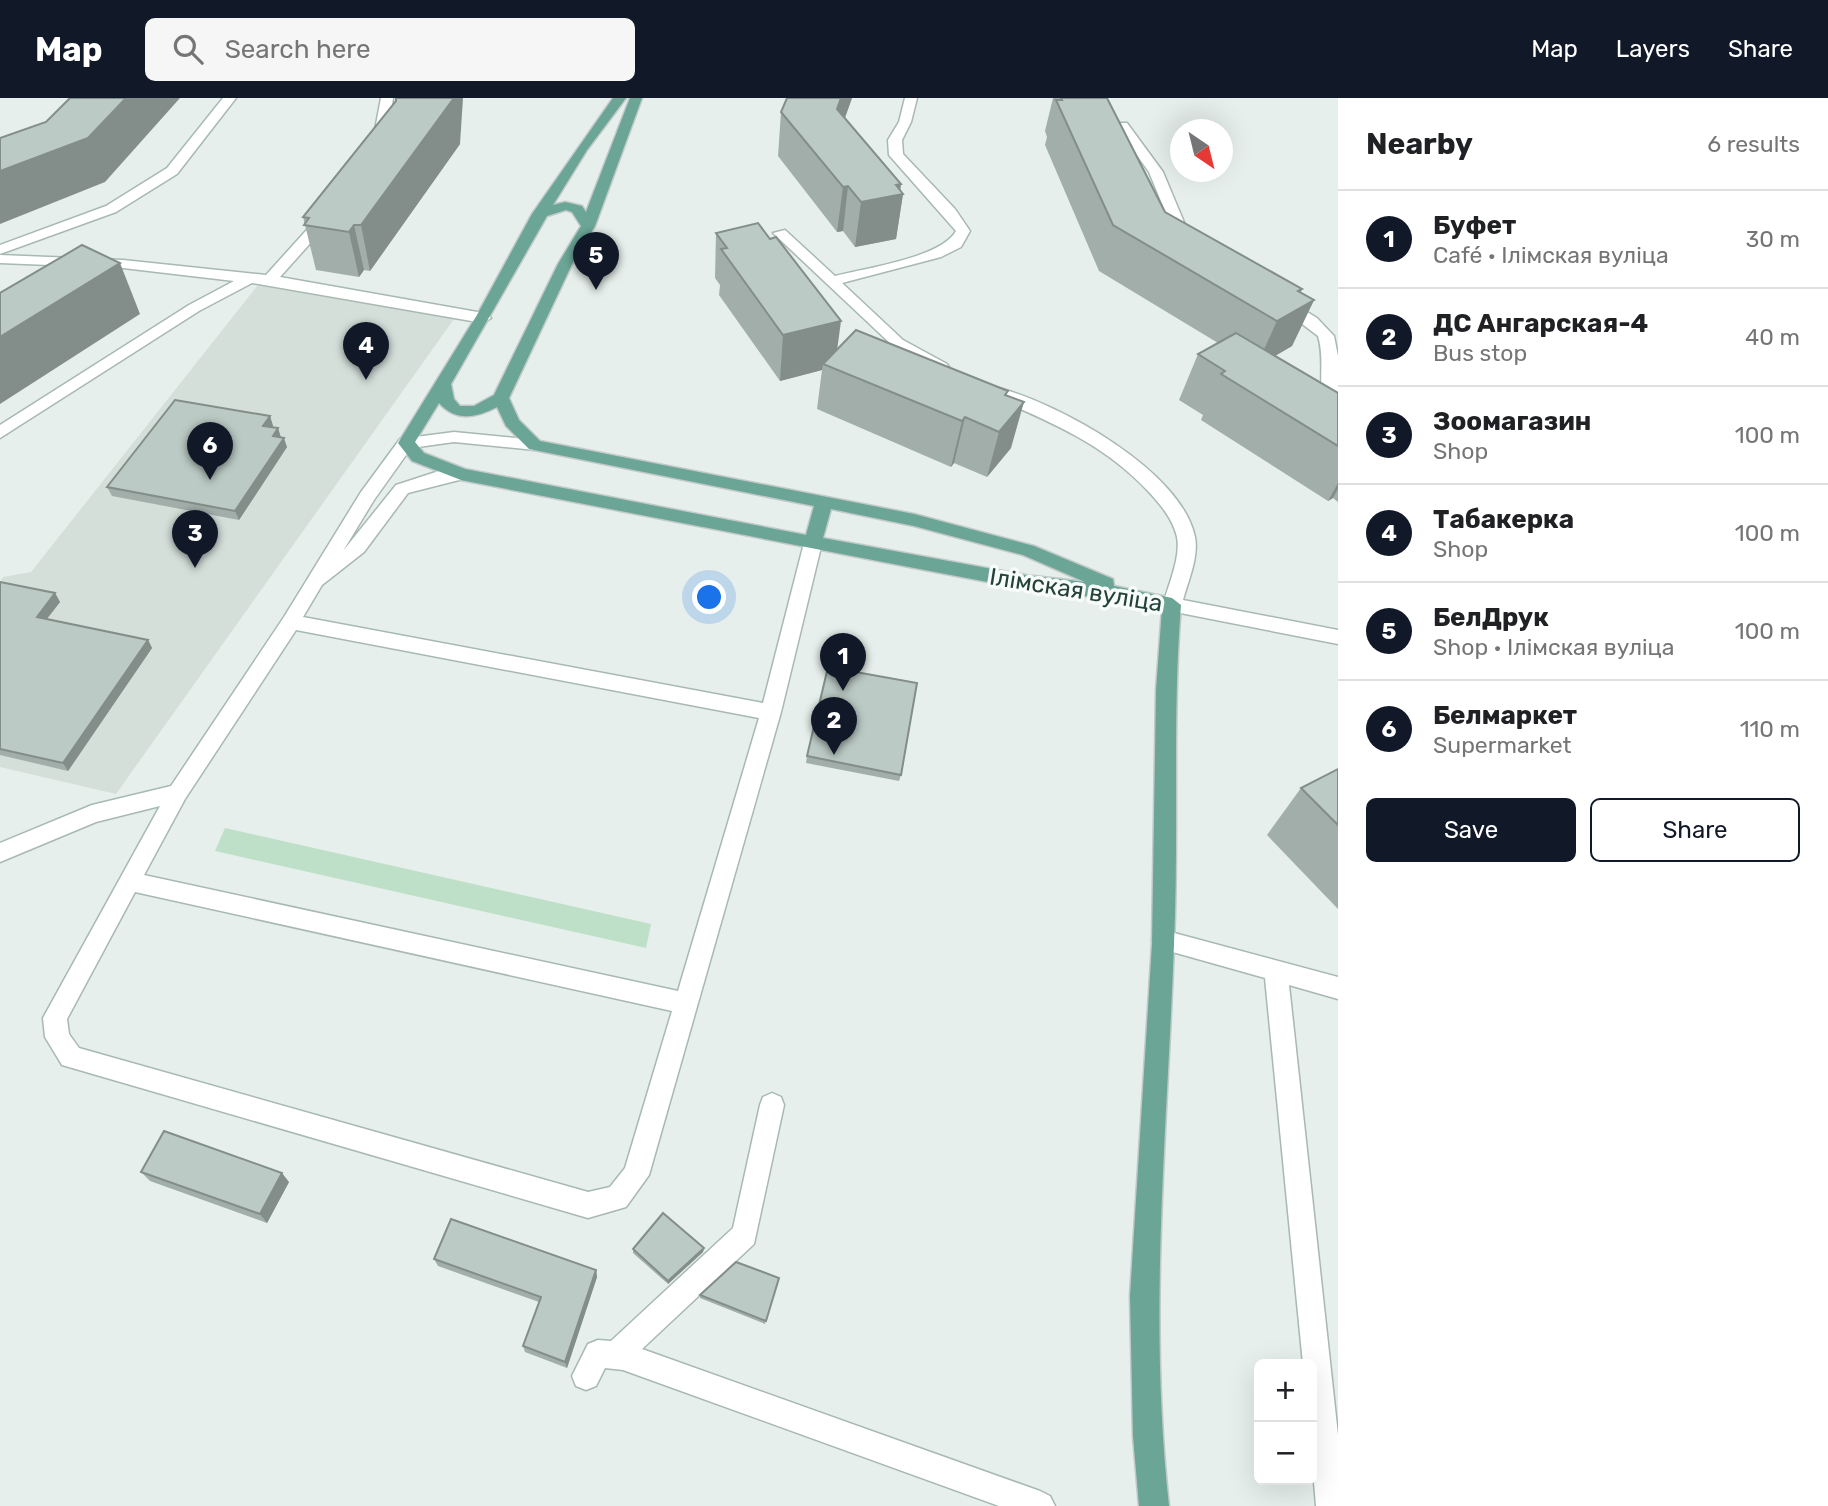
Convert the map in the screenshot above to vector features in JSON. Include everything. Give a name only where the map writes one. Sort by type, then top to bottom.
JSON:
[{"type":"main road","points":[[406,443],[483,318],[539,214],[599,122],[620,98]]},
{"type":"main road","points":[[443,384],[446,401],[456,411],[477,411],[501,398],[565,264],[588,226],[636,98]]},
{"type":"main road","points":[[539,214],[565,206],[577,209],[588,226]]},
{"type":"main road","points":[[501,398],[512,422],[535,445],[914,520],[1028,550],[1127,594]]},
{"type":"main road","name":"Ілімская вуліца","points":[[406,443],[418,457],[461,474],[1024,582],[1127,594],[1172,605]]},
{"type":"main road","points":[[813,543],[824,502]]},
{"type":"main road","points":[[1154,1506],[1146,1440],[1143,1301],[1163,940],[1165,666],[1172,605]]},
{"type":"street","points":[[0,250],[111,209],[172,171],[230,98]]},
{"type":"street","points":[[367,157],[381,135],[387,98]]},
{"type":"street","points":[[833,281],[936,254],[956,244],[963,231],[950,212],[896,155],[895,140],[905,122],[911,98]]},
{"type":"street","points":[[1122,126],[1156,172],[1179,228],[1199,252]]},
{"type":"street","points":[[270,280],[340,201]]},
{"type":"street","points":[[780,233],[898,344],[962,376]]},
{"type":"street","points":[[0,259],[123,264],[270,280],[483,318]]},
{"type":"street","points":[[0,433],[194,308],[248,279]]},
{"type":"street","points":[[1268,293],[1325,334],[1332,352],[1326,390],[1338,416]]},
{"type":"street","points":[[985,386],[1090,434],[1140,474],[1165,500],[1183,528],[1186,540],[1172,605]]},
{"type":"street","points":[[535,445],[454,437],[406,443],[367,496],[291,622],[178,793],[55,1018],[57,1037],[71,1057],[588,1205],[617,1198],[636,1175],[771,712],[813,543]]},
{"type":"street","points":[[310,590],[358,548],[402,489],[439,477],[461,474]]},
{"type":"street","name":"Ілімская вуліца","points":[[1172,605],[1338,637]]},
{"type":"street","points":[[291,622],[771,712]]},
{"type":"street","points":[[0,853],[92,814],[178,793]]},
{"type":"street","points":[[131,882],[686,1003]]},
{"type":"street","points":[[1163,940],[1338,988]]},
{"type":"street","points":[[1276,972],[1331,1506]]},
{"type":"street","points":[[615,1355],[745,1235],[772,1105]]},
{"type":"street","points":[[586,1376],[598,1354],[615,1355],[1040,1506]]},
{"type":"shaded area","points":[[258,285],[454,319],[116,794],[0,767],[0,582],[3,577],[31,572]]},
{"type":"green space","points":[[225,828],[651,924],[646,948],[215,851]]},
{"type":"building","points":[[70,98],[126,98],[88,138],[0,171],[0,138],[46,122]]},
{"type":"building","points":[[396,98],[454,98],[361,225],[354,225],[349,232],[304,225],[309,218],[303,217]]},
{"type":"building","points":[[787,98],[841,98],[837,109],[901,184],[896,185],[903,194],[861,202],[848,186],[843,187],[781,112]]},
{"type":"building","points":[[1061,98],[1107,98],[1165,212],[1302,289],[1298,291],[1314,300],[1277,321],[1113,225],[1056,100],[1062,100]]},
{"type":"building","points":[[758,223],[770,239],[776,237],[841,321],[783,335],[721,249],[727,248],[716,233]]},
{"type":"building","points":[[82,245],[120,263],[0,337],[0,293]]},
{"type":"building","points":[[856,330],[1008,391],[1005,395],[1024,402],[999,432],[965,417],[962,421],[823,364]]},
{"type":"building","points":[[1236,333],[1338,393],[1338,446],[1221,374],[1225,371],[1198,354]]},
{"type":"building","points":[[175,400],[270,416],[263,426],[278,428],[273,436],[284,438],[235,511],[107,487]]},
{"type":"building","points":[[0,582],[55,593],[37,617],[148,640],[63,763],[0,749]]},
{"type":"building","points":[[828,667],[917,683],[901,775],[807,756]]},
{"type":"building","points":[[1338,769],[1338,825],[1301,788]]},
{"type":"building","points":[[164,1131],[282,1173],[260,1214],[141,1172]]},
{"type":"building","points":[[663,1213],[704,1248],[668,1281],[633,1249]]},
{"type":"building","points":[[451,1219],[596,1270],[565,1362],[523,1346],[541,1297],[434,1259]]},
{"type":"building","points":[[736,1262],[779,1278],[766,1321],[700,1295]]},
{"type":"place","name":"БелДрук","points":[[596,290]]},
{"type":"place","name":"Табакерка","points":[[366,380]]},
{"type":"place","name":"Белмаркет","points":[[210,480]]},
{"type":"place","name":"Зоомагазин","points":[[195,568]]},
{"type":"place","name":"Буфет","points":[[843,691]]},
{"type":"place","name":"ДС Ангарская-4","points":[[834,755]]}]
